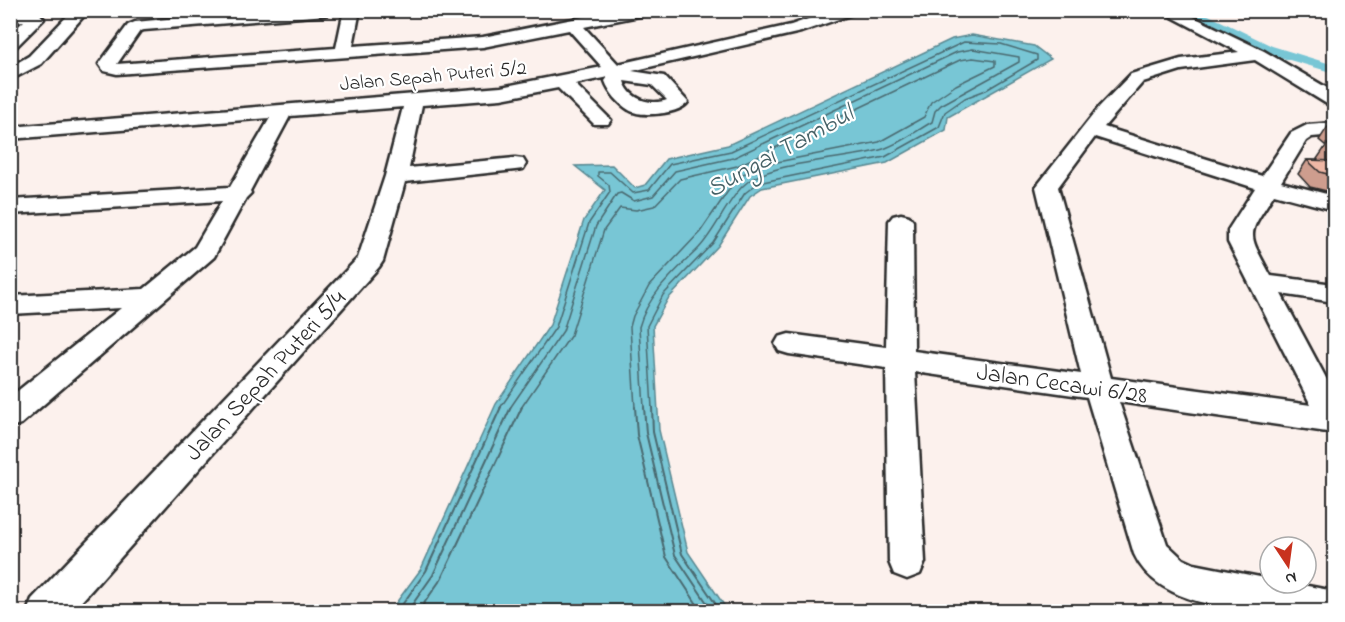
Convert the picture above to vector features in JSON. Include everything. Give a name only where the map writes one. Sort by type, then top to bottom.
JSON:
[{"type":"street","points":[[10,67],[22,60],[67,10]]},
{"type":"street","points":[[10,75],[35,60],[81,10]]},
{"type":"street","points":[[326,10],[141,25],[134,28],[108,63],[110,67],[117,69],[494,40],[644,10]]},
{"type":"street","points":[[344,51],[352,10]]},
{"type":"street","name":"Jalan Sepah Puteri 5/2","points":[[10,133],[501,93],[617,72],[795,29],[851,10]]},
{"type":"street","points":[[1166,10],[1258,55],[1335,99]]},
{"type":"street","points":[[10,17],[33,16],[36,19],[10,43]]},
{"type":"street","points":[[573,26],[617,72]]},
{"type":"street","points":[[1258,55],[1180,64],[1134,79],[1061,165],[1047,187],[1099,388],[1152,554],[1170,572],[1191,581],[1335,610]]},
{"type":"street","points":[[562,82],[601,120]]},
{"type":"street","name":"Jalan Sepah Puteri 5/4","points":[[46,612],[370,261],[396,176],[414,100]]},
{"type":"street","points":[[10,415],[205,252],[240,193],[283,111]]},
{"type":"street","points":[[1334,421],[1240,242],[1240,230],[1298,137],[1307,131],[1335,129]]},
{"type":"street","points":[[1093,130],[1267,185],[1335,203]]},
{"type":"street","points":[[396,176],[515,164]]},
{"type":"street","points":[[10,207],[240,193]]},
{"type":"street","points":[[901,221],[900,360],[907,562]]},
{"type":"street","points":[[1261,283],[1335,293]]},
{"type":"street","points":[[10,305],[152,297]]},
{"type":"street","name":"Jalan Cecawi 6/28","points":[[789,344],[1334,421]]},
{"type":"water","name":"Sungai Tambul","points":[[972,35],[1034,46],[1051,59],[948,117],[946,130],[887,163],[762,188],[750,196],[718,246],[668,299],[653,326],[659,430],[688,552],[728,611],[390,611],[421,569],[496,404],[550,325],[584,220],[605,190],[575,166],[612,165],[635,188],[645,185],[666,159],[728,145],[952,39]]},
{"type":"building","points":[[1327,144],[1335,145],[1335,152]]},
{"type":"building","points":[[1307,160],[1335,161],[1335,176],[1320,172]]},
{"type":"waterway","points":[[1188,10],[1267,49],[1334,69]]}]
